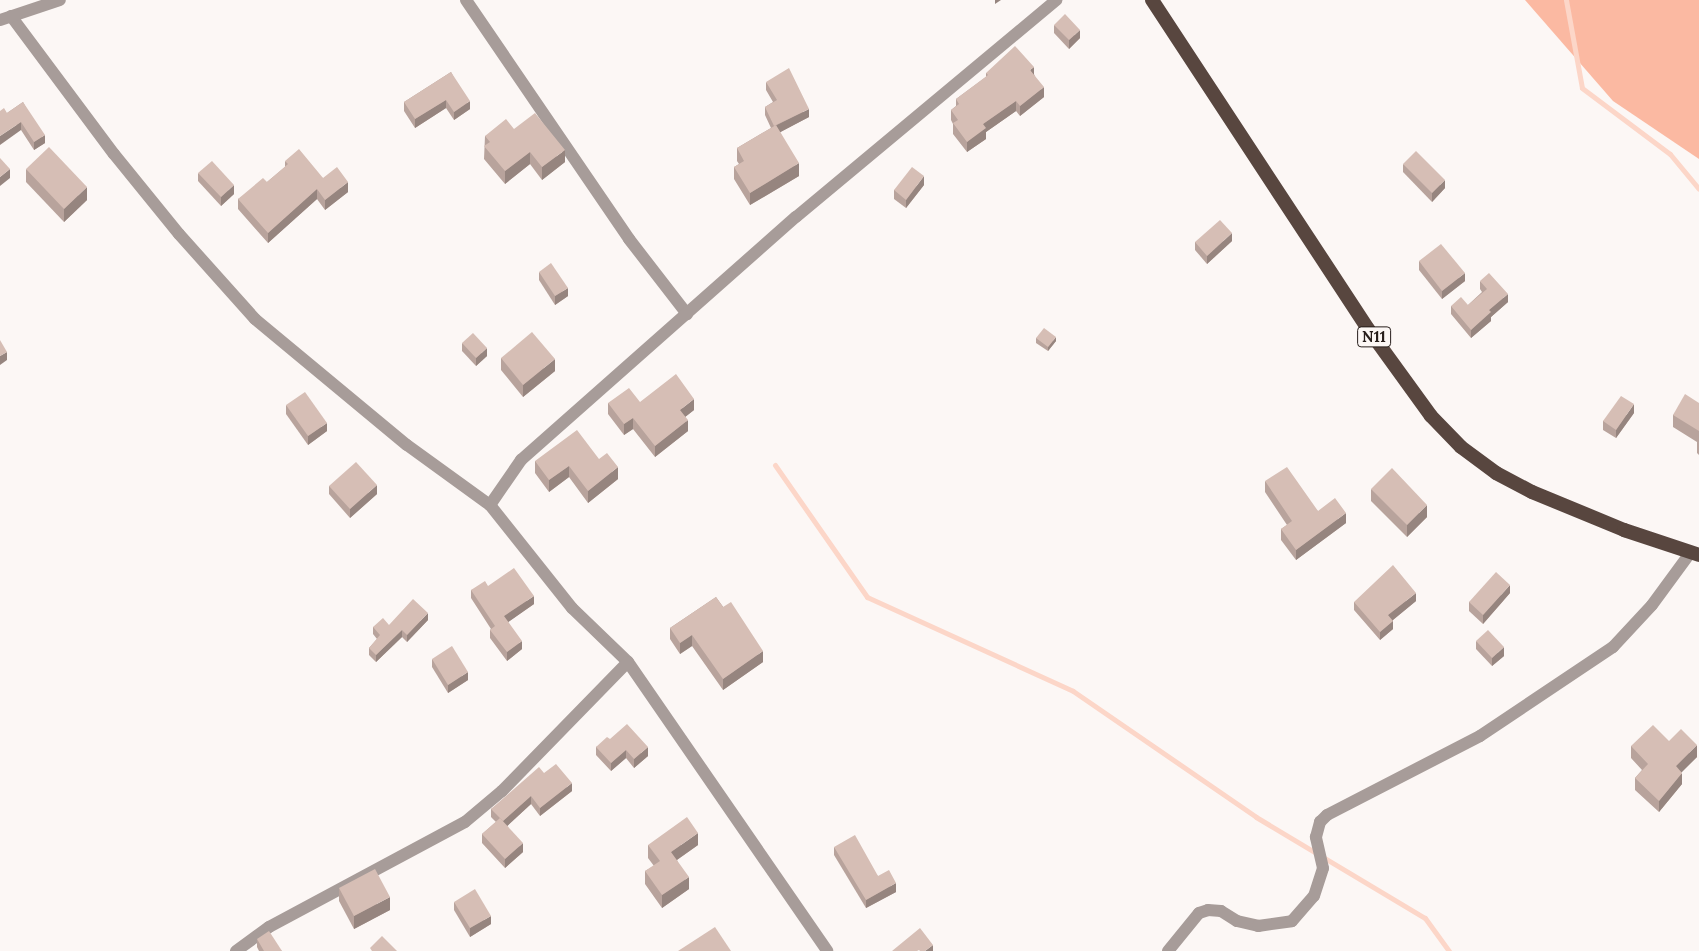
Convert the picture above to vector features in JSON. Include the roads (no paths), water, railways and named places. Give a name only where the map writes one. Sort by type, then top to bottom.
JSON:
[{"type":"highway","name":"N11","points":[[1152,0],[1368,329],[1431,416],[1461,447],[1496,473],[1532,492],[1624,530],[1695,554]]},
{"type":"street","points":[[60,0],[5,18],[179,234],[256,319],[407,445],[490,505],[572,608],[628,662],[827,951]]},
{"type":"street","points":[[466,0],[628,239],[687,314]]},
{"type":"street","points":[[490,505],[521,460],[875,149],[972,72],[1056,0]]},
{"type":"street","points":[[1168,951],[1199,914],[1208,910],[1221,911],[1237,921],[1258,926],[1292,921],[1314,896],[1323,868],[1316,836],[1320,822],[1327,815],[1480,736],[1613,647],[1695,554]]},
{"type":"street","points":[[236,951],[268,927],[465,822],[502,791],[628,662]]},
{"type":"waterway","points":[[1566,0],[1582,88],[1670,154],[1699,189]]},
{"type":"waterway","points":[[775,465],[867,597],[1073,691],[1256,817],[1425,918],[1449,951]]}]
